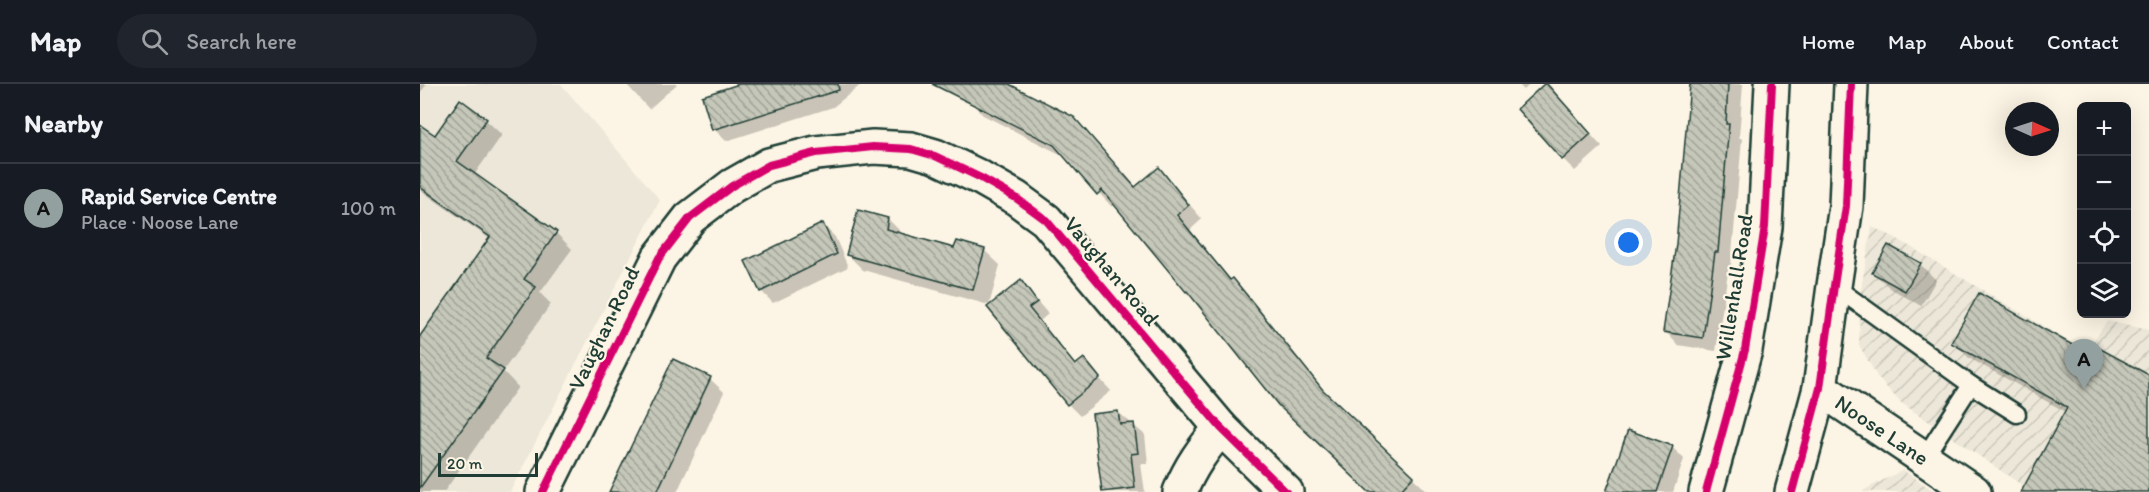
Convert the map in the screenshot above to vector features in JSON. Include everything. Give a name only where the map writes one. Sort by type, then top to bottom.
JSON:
[{"type":"main road","name":"Willenhall Road","points":[[1706,492],[1744,350],[1765,227],[1772,84]]},
{"type":"main road","points":[[1792,492],[1820,388],[1846,206],[1851,84]]},
{"type":"main road","name":"Vaughan Road","points":[[543,492],[659,258],[690,218],[732,186],[769,165],[816,153],[873,147],[911,149],[935,156],[1016,198],[1046,220],[1221,429],[1286,492]]},
{"type":"main road","name":"Noose Lane","points":[[1820,388],[1974,492]]},
{"type":"main road","points":[[1180,492],[1189,469],[1221,429]]},
{"type":"lane","points":[[1834,286],[1971,385],[2017,414]]},
{"type":"lane","points":[[1924,458],[1971,385]]},
{"type":"shaded area","points":[[420,84],[561,84],[660,200],[510,492],[420,492]]},
{"type":"shaded area","points":[[1872,227],[1894,237],[2086,352],[2107,321],[2149,330],[2149,492],[2032,492],[1900,402],[1878,378],[1859,345],[1860,295]]},
{"type":"shaded area","points":[[1903,470],[1935,492],[1863,492],[1864,490]]},
{"type":"building","points":[[739,84],[838,84],[839,90],[712,130],[702,96]]},
{"type":"building","points":[[932,84],[1009,84],[1074,117],[1135,187],[1159,167],[1189,205],[1177,215],[1230,280],[1233,278],[1323,390],[1414,476],[1399,492],[1369,492],[1278,405],[1102,190],[1097,195],[1054,145]]},
{"type":"building","points":[[1544,84],[1547,84],[1591,134],[1562,160],[1517,109]]},
{"type":"building","points":[[1690,84],[1728,84],[1726,124],[1729,124],[1718,252],[1715,252],[1703,338],[1663,332],[1676,244]]},
{"type":"building","points":[[460,99],[487,119],[457,161],[557,232],[524,279],[536,287],[486,358],[504,370],[420,488],[420,336],[490,237],[420,187],[420,125],[435,135]]},
{"type":"building","points":[[858,210],[888,218],[886,229],[954,248],[957,241],[985,249],[973,290],[846,255]]},
{"type":"building","points":[[823,223],[837,254],[760,292],[745,261]]},
{"type":"building","points":[[1888,245],[1921,263],[1905,291],[1872,273]]},
{"type":"building","points":[[1021,280],[1037,302],[1029,308],[1075,365],[1084,358],[1100,378],[1067,405],[987,307]]},
{"type":"building","points":[[1979,293],[2094,357],[2099,348],[2149,375],[2149,492],[2021,492],[2067,407],[1951,343]]},
{"type":"building","points":[[673,359],[711,377],[657,492],[609,492]]},
{"type":"building","points":[[1118,411],[1120,424],[1134,423],[1138,453],[1131,454],[1135,488],[1102,492],[1092,414]]},
{"type":"building","points":[[1628,430],[1673,446],[1657,492],[1606,492]]},
{"type":"cycle path","points":[[1706,492],[1745,350],[1765,227],[1772,84]]},
{"type":"cycle path","points":[[1792,492],[1820,388],[1846,206],[1851,84]]},
{"type":"cycle path","points":[[543,492],[659,258],[690,218],[732,186],[769,165],[816,153],[873,147],[911,149],[935,156],[1016,198],[1046,220],[1221,428],[1286,492]]},
{"type":"place","name":"Rapid Service Centre","points":[[2084,389]]}]
